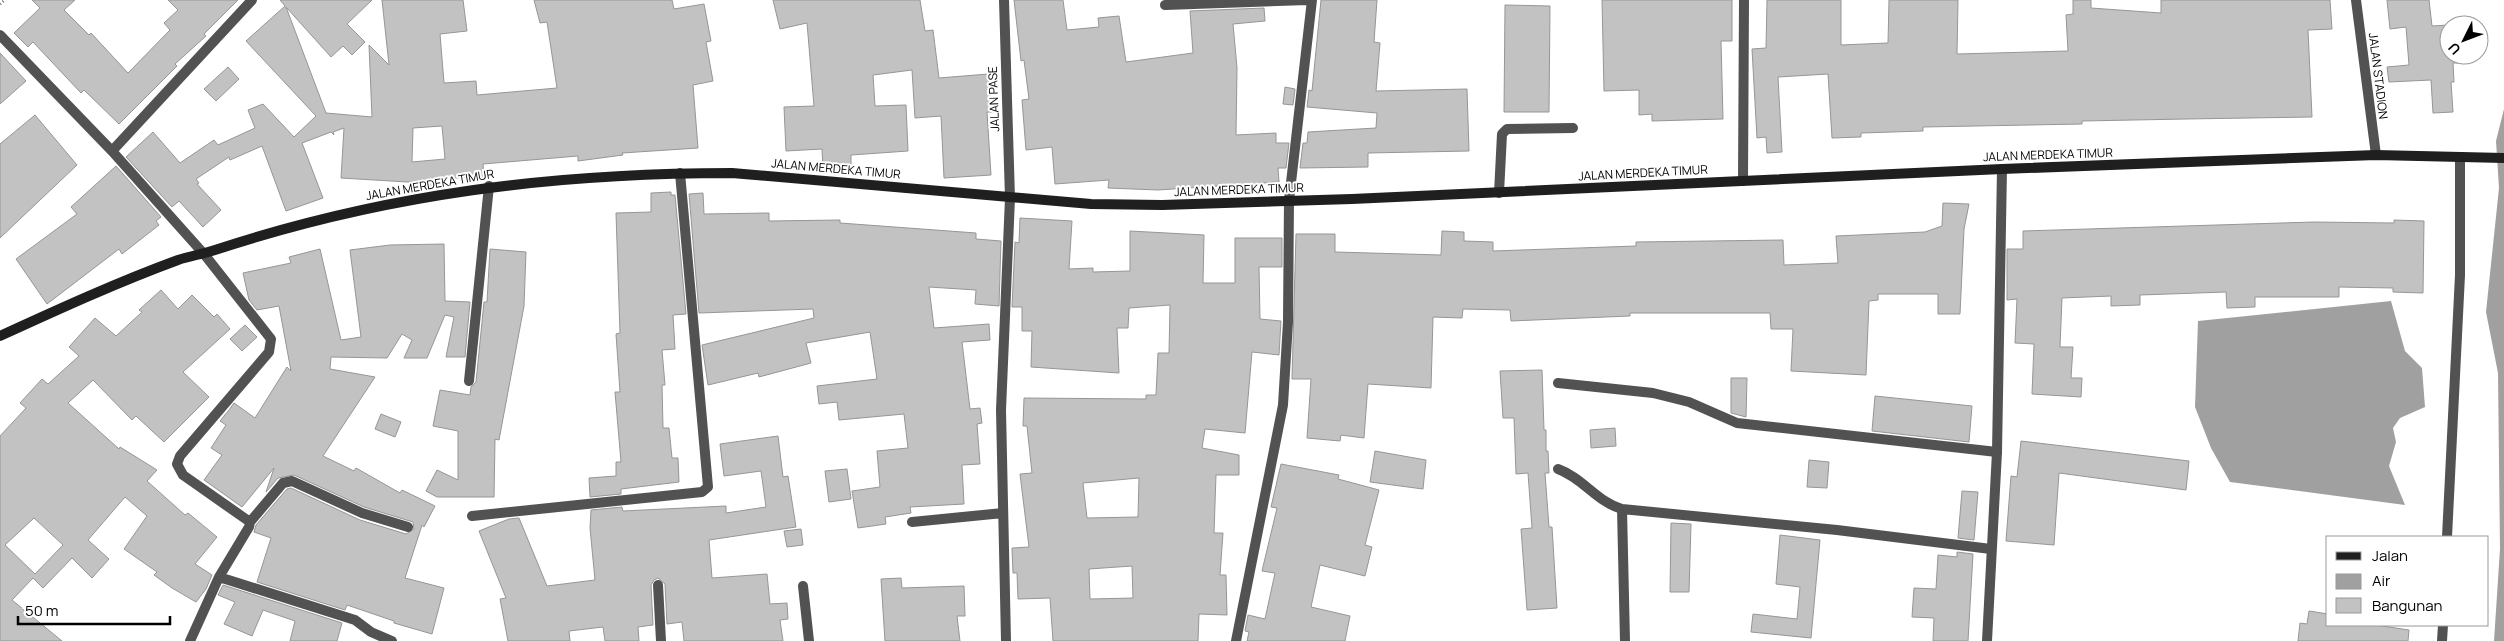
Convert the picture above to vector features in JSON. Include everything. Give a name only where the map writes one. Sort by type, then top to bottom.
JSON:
[{"type":"main road","name":"JALAN MERDEKA TIMUR","points":[[0,336],[138,275],[181,259],[204,254],[284,228],[489,186],[575,178],[680,173],[765,174],[1010,198],[1091,204],[1162,205],[1499,193],[2002,169],[2376,155],[2504,158]]},
{"type":"street","points":[[112,151],[252,0]]},
{"type":"street","name":"JALAN PASE","points":[[1004,0],[1010,198],[1001,410],[1006,641]]},
{"type":"street","points":[[1165,5],[1307,0]]},
{"type":"street","points":[[1236,641],[1283,405],[1288,322],[1289,200],[1312,0]]},
{"type":"street","points":[[1743,181],[1744,0]]},
{"type":"street","name":"JALAN STADION","points":[[2356,0],[2376,155]]},
{"type":"street","points":[[0,36],[112,151],[204,254],[268,332],[272,345],[269,352],[180,456],[177,464],[183,474],[250,522]]},
{"type":"street","points":[[1499,193],[1502,134],[1507,129],[1573,128]]},
{"type":"street","points":[[2447,536],[2460,275],[2460,157]]},
{"type":"street","points":[[1987,641],[1997,452],[2002,169]]},
{"type":"street","points":[[472,516],[702,492],[708,487],[680,173]]},
{"type":"street","points":[[469,381],[489,186]]},
{"type":"street","points":[[1558,383],[1653,392],[1689,402],[1737,423],[1997,452]]},
{"type":"street","points":[[1558,470],[1572,474],[1610,506],[1622,509],[1837,530],[1991,549]]},
{"type":"street","points":[[190,641],[219,577],[249,527],[250,522],[283,484],[292,481],[362,513],[408,527]]},
{"type":"street","points":[[1622,509],[1625,641]]},
{"type":"street","points":[[912,522],[1003,513]]},
{"type":"street","points":[[219,577],[355,620],[371,632],[392,641]]},
{"type":"street","points":[[658,585],[661,641]]},
{"type":"street","points":[[802,586],[809,641]]},
{"type":"street","points":[[2442,626],[2442,641]]},
{"type":"path","points":[[0,4],[5,0]]},
{"type":"water","points":[[2504,109],[2504,641],[2494,641],[2500,549],[2498,373],[2486,312],[2499,188],[2496,141]]},
{"type":"water","points":[[2391,301],[2405,351],[2422,368],[2425,407],[2400,418],[2393,428],[2396,442],[2389,466],[2405,505],[2230,482],[2211,448],[2195,407],[2198,321]]},
{"type":"building","points":[[32,0],[75,0],[64,10],[89,35],[91,33],[128,73],[170,30],[164,23],[178,10],[168,0],[238,0],[204,34],[206,36],[175,64],[177,66],[119,124],[84,90],[81,93],[33,42],[28,47],[14,33],[40,8]]},
{"type":"building","points":[[280,0],[372,0],[347,24],[365,42],[352,55],[343,46],[331,57],[286,7],[326,113],[372,117],[369,45],[389,65],[382,0],[463,0],[467,31],[440,34],[444,83],[476,81],[477,95],[557,88],[547,22],[540,23],[534,0],[672,0],[674,9],[704,4],[711,41],[706,42],[713,81],[693,85],[698,148],[622,153],[623,155],[578,161],[578,156],[483,164],[484,176],[441,179],[442,185],[425,186],[424,183],[341,178],[344,128],[333,132],[334,135],[331,132],[302,143],[323,198],[286,211],[262,146],[230,160],[229,157],[196,179],[199,183],[197,184],[221,210],[203,227],[179,201],[172,207],[126,157],[153,132],[180,163],[214,140],[218,145],[255,128],[248,110],[263,104],[294,137],[316,116],[246,41],[285,6]],"holes":[[[442,126],[445,159],[412,162],[413,128]]]},
{"type":"building","points":[[773,0],[920,0],[925,31],[933,30],[939,78],[988,74],[992,112],[987,112],[991,175],[944,178],[941,116],[915,118],[912,70],[873,75],[875,106],[906,105],[908,151],[851,155],[851,166],[823,168],[822,149],[786,151],[784,107],[814,106],[807,23],[780,29]]},
{"type":"building","points":[[1014,0],[1063,0],[1067,30],[1099,27],[1098,18],[1119,16],[1126,62],[1193,53],[1190,11],[1264,8],[1265,21],[1233,24],[1237,68],[1236,135],[1276,133],[1276,143],[1289,143],[1286,168],[1278,168],[1279,182],[1158,190],[1108,188],[1109,180],[1055,184],[1052,147],[1026,150],[1022,100],[1029,99],[1024,60],[1021,61]]},
{"type":"building","points":[[1321,0],[1377,0],[1374,42],[1380,43],[1376,91],[1467,89],[1469,151],[1368,153],[1368,167],[1300,168],[1303,143],[1307,143],[1308,132],[1376,128],[1377,113],[1307,107],[1309,90],[1312,91]]},
{"type":"building","points":[[1602,0],[1732,0],[1732,41],[1721,41],[1723,119],[1652,121],[1652,114],[1639,115],[1639,90],[1604,91]]},
{"type":"building","points":[[1767,0],[1841,0],[1841,45],[1888,43],[1889,0],[1958,0],[1957,54],[2068,51],[2066,15],[2073,14],[2073,0],[2091,0],[2091,8],[2161,13],[2161,0],[2330,0],[2332,29],[2308,30],[2312,117],[2082,121],[2082,124],[1923,127],[1923,131],[1861,133],[1861,137],[1832,138],[1828,74],[1778,77],[1782,152],[1767,153],[1766,137],[1757,138],[1752,49],[1766,48]]},
{"type":"building","points":[[2387,0],[2429,0],[2432,26],[2439,26],[2439,65],[2453,65],[2454,82],[2451,82],[2453,112],[2433,113],[2431,80],[2389,82],[2387,67],[2409,65],[2406,27],[2390,29]]},
{"type":"building","points":[[1505,5],[1550,6],[1549,112],[1504,112]]},
{"type":"building","points":[[0,53],[26,81],[0,104]]},
{"type":"building","points":[[228,67],[239,79],[216,101],[204,89]]},
{"type":"building","points":[[1285,87],[1295,89],[1293,105],[1283,104]]},
{"type":"building","points":[[35,115],[77,165],[0,238],[0,144]]},
{"type":"building","points":[[116,166],[161,217],[156,221],[159,225],[122,254],[119,249],[47,304],[16,259],[77,214],[71,207]]},
{"type":"building","points":[[671,192],[671,195],[675,195],[686,314],[673,315],[675,349],[662,350],[665,385],[662,385],[663,428],[669,428],[672,458],[678,458],[679,482],[621,489],[621,494],[590,497],[589,478],[616,476],[616,462],[621,462],[615,392],[620,392],[616,334],[620,333],[616,213],[651,212],[651,193]]},
{"type":"building","points":[[703,193],[704,214],[769,213],[769,221],[840,220],[840,223],[976,233],[976,239],[1001,241],[999,306],[975,304],[976,290],[929,287],[934,328],[989,324],[990,340],[962,342],[970,409],[980,408],[982,423],[977,424],[980,464],[962,465],[964,504],[910,507],[911,513],[885,517],[886,524],[858,528],[852,491],[880,487],[877,451],[908,448],[904,414],[839,420],[837,402],[819,404],[817,386],[877,379],[870,332],[806,343],[811,363],[759,377],[758,373],[708,385],[702,345],[814,318],[813,309],[699,313],[689,194]]},
{"type":"building","points":[[1943,203],[1969,204],[1964,229],[1960,314],[1938,314],[1938,294],[1878,294],[1878,300],[1869,301],[1866,375],[1791,371],[1793,329],[1771,329],[1770,313],[1630,313],[1630,316],[1511,321],[1510,310],[1463,309],[1462,318],[1433,317],[1431,388],[1368,384],[1364,438],[1341,435],[1340,441],[1307,438],[1311,379],[1292,379],[1296,234],[1335,234],[1335,252],[1441,255],[1442,231],[1464,232],[1464,241],[1493,242],[1493,251],[1636,246],[1636,242],[1783,240],[1784,265],[1838,263],[1836,236],[1925,232],[1942,226]]},
{"type":"building","points":[[1020,218],[1072,221],[1069,269],[1093,268],[1093,272],[1130,271],[1130,231],[1204,235],[1203,283],[1235,283],[1235,238],[1282,238],[1282,267],[1259,267],[1260,319],[1281,321],[1279,355],[1252,352],[1245,433],[1205,429],[1202,448],[1239,455],[1239,475],[1216,475],[1214,533],[1223,533],[1220,575],[1226,575],[1227,615],[1199,614],[1198,641],[1053,641],[1050,598],[1018,599],[1017,573],[1013,573],[1012,548],[1029,547],[1020,474],[1032,473],[1027,426],[1023,426],[1024,398],[1146,399],[1146,395],[1156,395],[1158,353],[1169,353],[1170,305],[1129,308],[1128,328],[1117,328],[1119,373],[1031,367],[1032,331],[1022,331],[1022,307],[1012,307],[1015,242],[1019,243]],"holes":[[[1139,478],[1138,517],[1087,518],[1083,483]],[[1132,566],[1133,598],[1090,599],[1089,569]]]},
{"type":"building","points":[[2394,220],[2424,221],[2423,293],[2393,292],[2393,288],[2339,287],[2339,297],[2255,297],[2255,307],[2227,308],[2226,292],[2140,295],[2140,305],[2111,306],[2111,296],[2062,298],[2060,347],[2073,347],[2071,378],[2082,378],[2081,397],[2032,394],[2034,344],[2015,343],[2017,299],[2007,300],[2007,249],[2023,249],[2023,231],[2314,222],[2394,223]]},
{"type":"building","points":[[444,244],[445,301],[470,302],[465,357],[446,357],[454,317],[445,315],[427,358],[404,358],[412,340],[402,334],[387,358],[331,357],[330,369],[375,377],[323,456],[354,471],[356,468],[400,493],[402,490],[435,506],[424,527],[422,525],[405,578],[444,588],[432,634],[394,623],[394,621],[347,605],[345,610],[257,582],[271,538],[254,532],[256,525],[287,489],[291,488],[360,520],[406,534],[414,529],[413,522],[364,507],[294,475],[278,478],[266,492],[274,468],[242,507],[204,480],[222,455],[211,448],[226,425],[220,421],[234,403],[255,418],[287,367],[291,371],[279,306],[257,310],[249,300],[243,273],[291,263],[289,257],[320,249],[341,340],[361,337],[350,250],[390,245]]},
{"type":"building","points":[[490,249],[526,252],[524,306],[499,440],[495,439],[494,497],[437,497],[426,491],[437,470],[458,480],[458,431],[433,426],[440,390],[470,395],[471,387],[476,382],[484,302],[487,302]]},
{"type":"building","points":[[161,290],[178,309],[192,295],[214,317],[217,314],[230,329],[183,372],[209,397],[164,442],[136,416],[132,420],[93,380],[68,403],[119,449],[120,447],[157,470],[147,481],[185,515],[188,513],[217,537],[195,564],[212,575],[206,589],[196,602],[154,575],[157,572],[124,549],[147,516],[125,497],[88,540],[109,559],[92,578],[72,558],[43,588],[33,578],[12,600],[62,641],[0,641],[0,436],[26,408],[20,403],[42,379],[48,384],[79,356],[69,347],[95,318],[116,336],[142,312],[139,310]],"holes":[[[34,518],[63,545],[35,574],[5,545]]]},
{"type":"building","points":[[245,325],[257,337],[242,351],[230,339]]},
{"type":"building","points":[[1542,370],[1544,430],[1546,430],[1549,473],[1545,473],[1549,527],[1552,527],[1557,608],[1527,610],[1521,529],[1532,528],[1528,473],[1516,474],[1514,418],[1503,418],[1500,371]]},
{"type":"building","points":[[1731,378],[1747,378],[1746,417],[1731,413]]},
{"type":"building","points":[[1875,396],[1972,406],[1969,442],[1872,431]]},
{"type":"building","points":[[381,414],[401,422],[395,437],[375,429]]},
{"type":"building","points":[[1615,428],[1616,446],[1591,448],[1590,430]]},
{"type":"building","points":[[778,436],[783,477],[788,476],[796,527],[709,540],[712,578],[767,574],[770,604],[787,603],[788,619],[780,620],[783,641],[684,641],[682,622],[667,624],[665,584],[658,578],[651,585],[653,625],[638,627],[639,641],[605,641],[603,627],[569,631],[570,641],[508,641],[500,599],[506,598],[479,531],[509,519],[519,518],[547,586],[595,580],[590,528],[591,510],[622,507],[623,511],[726,506],[726,513],[766,507],[761,471],[724,476],[720,444]]},
{"type":"building","points":[[2021,441],[2189,461],[2186,490],[2059,473],[2054,545],[2006,541],[2011,476],[2017,477]]},
{"type":"building","points":[[1375,451],[1426,460],[1423,489],[1370,482]]},
{"type":"building","points":[[1809,460],[1829,462],[1827,488],[1807,487]]},
{"type":"building","points":[[1281,464],[1339,475],[1338,479],[1379,490],[1365,545],[1372,547],[1365,576],[1320,565],[1311,607],[1350,616],[1345,641],[1247,641],[1249,632],[1245,631],[1248,615],[1265,619],[1275,573],[1262,571],[1277,508],[1271,507]]},
{"type":"building","points":[[847,469],[851,499],[829,502],[825,471]]},
{"type":"building","points":[[1962,491],[1978,492],[1974,540],[1958,538]]},
{"type":"building","points":[[1671,523],[1691,524],[1689,592],[1670,592]]},
{"type":"building","points":[[801,529],[803,545],[787,547],[784,531]]},
{"type":"building","points":[[1780,535],[1820,540],[1811,638],[1751,632],[1753,614],[1797,619],[1800,587],[1776,584]]},
{"type":"building","points":[[1957,552],[1973,554],[1968,641],[1933,641],[1934,618],[1912,617],[1914,588],[1936,589],[1938,555],[1957,557]]},
{"type":"building","points":[[901,578],[902,588],[964,586],[965,616],[957,616],[960,641],[885,641],[881,579]]},
{"type":"building","points":[[223,585],[342,623],[337,641],[290,641],[295,621],[263,610],[252,636],[224,624],[235,602],[218,595]]},
{"type":"building","points":[[2309,611],[2326,614],[2326,626],[2383,626],[2409,630],[2408,641],[2298,641],[2300,623],[2307,624]]}]
